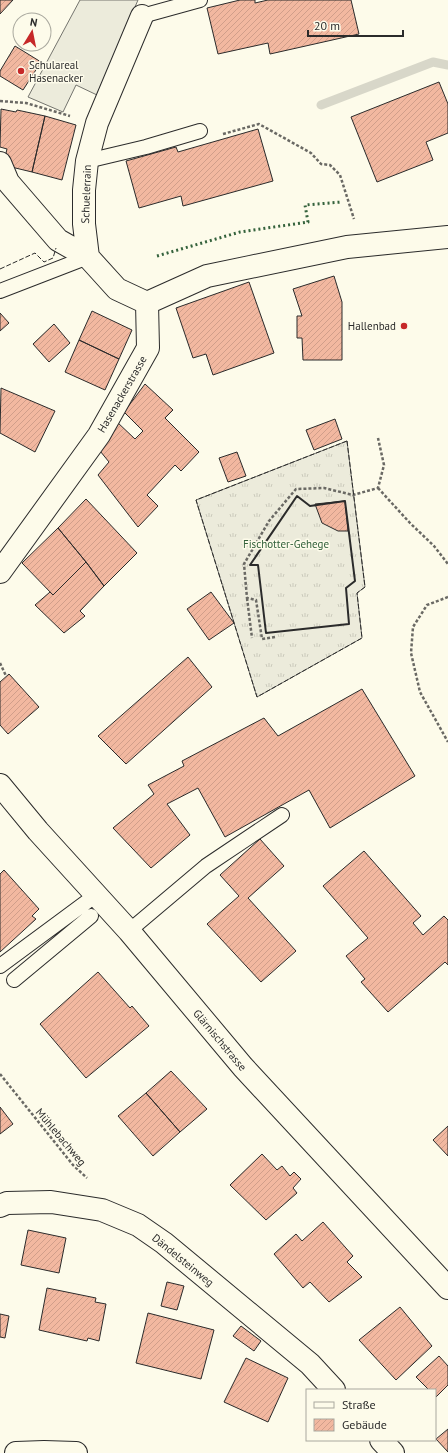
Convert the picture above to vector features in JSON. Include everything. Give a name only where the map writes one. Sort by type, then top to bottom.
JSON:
[{"type":"street","name":"Schuelerrain","points":[[88,258],[84,224],[84,190],[87,161],[97,123],[142,16]]},
{"type":"street","points":[[0,163],[8,182],[58,240],[88,258],[117,289],[147,303],[207,276],[347,247],[448,237]]},
{"type":"street","name":"Hasenackerstrasse","points":[[0,572],[99,435],[148,348],[147,303]]},
{"type":"street","name":"Glärnischstrasse","points":[[0,785],[38,831],[129,931],[243,1067],[448,1288]]},
{"type":"street","name":"Dändelsteinweg","points":[[0,1206],[7,1203],[51,1202],[102,1210],[138,1225],[164,1243],[310,1364],[333,1389]]},
{"type":"street","points":[[382,1441],[393,1453]]},
{"type":"street","points":[[16,1453],[76,1453]]},
{"type":"lane","points":[[142,16],[200,0]]},
{"type":"lane","points":[[87,161],[146,147],[200,131]]},
{"type":"lane","points":[[0,291],[88,258]]},
{"type":"lane","points":[[129,931],[206,866],[282,815]]},
{"type":"lane","points":[[0,966],[96,895]]},
{"type":"lane","points":[[14,980],[91,916]]},
{"type":"path","points":[[0,101],[26,103],[97,123]]},
{"type":"path","points":[[200,131],[220,127],[222,134],[259,124],[311,153],[321,164],[330,165],[340,175],[363,246]]},
{"type":"path","points":[[378,438],[384,465],[378,488]]},
{"type":"path","points":[[252,638],[244,564],[269,521],[296,489],[324,488],[353,495],[378,488]]},
{"type":"path","points":[[378,488],[410,523],[434,546],[448,564]]},
{"type":"path","points":[[448,597],[427,605],[413,627],[411,653],[420,692],[448,742]]},
{"type":"path","points":[[247,598],[256,600],[262,639],[275,637]]},
{"type":"path","points":[[0,663],[6,676]]},
{"type":"path","name":"Mühlebachweg","points":[[0,1074],[73,1166],[104,1194],[102,1210]]},
{"type":"green space","points":[[80,0],[138,0],[97,95],[76,85],[63,112],[28,97]]},
{"type":"green space","name":"Fischotter-Gehege","points":[[347,441],[365,587],[357,593],[362,638],[257,697],[196,500]]},
{"type":"building","points":[[0,0],[13,0],[0,14]]},
{"type":"building","points":[[240,0],[255,0],[255,3],[268,0],[351,0],[359,34],[270,54],[268,43],[218,54],[207,8]]},
{"type":"building","points":[[12,51],[25,52],[41,62],[23,90],[0,76],[0,71]]},
{"type":"building","points":[[439,82],[448,104],[448,133],[426,142],[433,160],[377,182],[351,117]]},
{"type":"building","points":[[1,109],[16,112],[17,110],[45,116],[32,172],[3,165],[7,149],[0,147]]},
{"type":"building","points":[[45,116],[76,125],[62,180],[32,172]]},
{"type":"building","points":[[258,129],[273,181],[183,206],[181,196],[139,208],[126,161],[176,147],[178,152]]},
{"type":"building","points":[[334,276],[342,302],[342,360],[303,360],[302,338],[297,338],[297,316],[302,316],[293,289]]},
{"type":"building","points":[[249,282],[274,353],[213,375],[206,354],[193,358],[176,308]]},
{"type":"building","points":[[92,311],[132,330],[119,359],[79,340]]},
{"type":"building","points":[[0,313],[9,323],[0,331]]},
{"type":"building","points":[[54,324],[70,343],[49,362],[33,344]]},
{"type":"building","points":[[79,340],[119,359],[105,390],[65,372]]},
{"type":"building","points":[[145,384],[173,410],[165,418],[199,452],[181,471],[175,465],[147,495],[158,506],[138,527],[98,475],[109,462],[96,446],[116,421],[135,439],[143,431],[124,412]]},
{"type":"building","points":[[1,388],[55,411],[35,452],[0,433]]},
{"type":"building","points":[[335,419],[342,439],[314,450],[306,430]]},
{"type":"building","points":[[237,452],[246,476],[228,482],[219,458]]},
{"type":"building","points":[[86,499],[137,553],[104,586],[58,528]]},
{"type":"building","points":[[345,501],[348,531],[338,531],[322,523],[315,504]]},
{"type":"building","points":[[58,528],[86,562],[53,595],[22,563]]},
{"type":"building","points":[[86,562],[104,586],[80,611],[85,616],[64,633],[35,605],[50,592],[53,595]]},
{"type":"building","points":[[211,592],[234,623],[209,640],[187,609]]},
{"type":"building","points":[[188,657],[212,687],[126,764],[98,736]]},
{"type":"building","points":[[9,674],[39,707],[8,734],[0,725],[0,682]]},
{"type":"building","points":[[362,689],[415,776],[330,828],[309,790],[225,837],[198,788],[167,804],[190,835],[151,868],[113,828],[154,794],[148,785],[184,766],[182,761],[264,718],[278,736]]},
{"type":"building","points":[[260,839],[284,866],[248,898],[296,951],[261,982],[207,924],[239,896],[220,875]]},
{"type":"building","points":[[364,851],[421,916],[413,923],[423,935],[444,916],[448,920],[448,965],[445,962],[388,1012],[361,982],[365,979],[346,956],[368,938],[323,886]]},
{"type":"building","points":[[4,870],[39,909],[32,916],[36,919],[0,952],[0,874]]},
{"type":"building","points":[[98,972],[130,1008],[132,1006],[149,1026],[86,1078],[40,1024]]},
{"type":"building","points":[[171,1071],[207,1109],[180,1132],[146,1093]]},
{"type":"building","points":[[146,1093],[180,1132],[153,1156],[118,1116]]},
{"type":"building","points":[[0,1107],[13,1124],[0,1134]]},
{"type":"building","points":[[448,1126],[448,1156],[433,1140]]},
{"type":"building","points":[[262,1154],[277,1170],[282,1166],[290,1176],[294,1172],[301,1179],[293,1188],[297,1193],[266,1220],[230,1185]]},
{"type":"building","points":[[323,1222],[353,1256],[347,1262],[362,1277],[329,1302],[310,1282],[303,1288],[274,1254],[296,1234],[302,1241]]},
{"type":"building","points":[[28,1230],[66,1238],[59,1273],[21,1265]]},
{"type":"building","points":[[167,1282],[184,1286],[177,1310],[161,1306]]},
{"type":"building","points":[[47,1288],[96,1298],[95,1302],[106,1304],[99,1341],[88,1338],[87,1341],[39,1330]]},
{"type":"building","points":[[400,1307],[432,1346],[396,1380],[359,1340]]},
{"type":"building","points":[[148,1313],[214,1330],[201,1379],[136,1363]]},
{"type":"building","points":[[0,1314],[9,1316],[5,1338],[0,1337]]},
{"type":"building","points":[[241,1326],[261,1341],[254,1351],[233,1336]]},
{"type":"building","points":[[439,1356],[448,1366],[448,1385],[436,1397],[436,1389],[428,1389],[416,1377]]},
{"type":"building","points":[[246,1358],[288,1378],[268,1422],[224,1402]]},
{"type":"building","points":[[448,1429],[448,1452],[436,1439]]},
{"type":"waterway","points":[[321,105],[433,62],[448,65]]},
{"type":"hedge","points":[[157,256],[240,232],[308,222],[305,205],[342,202]]},
{"type":"fence","points":[[0,269],[35,253],[44,262],[53,258],[56,248]]},
{"type":"fence","points":[[347,441],[365,587],[357,593],[362,638],[257,697],[196,500],[347,441]]},
{"type":"wall","points":[[297,496],[310,506],[345,501],[355,581],[346,588],[349,624],[266,633],[258,565],[250,565],[297,496]]},
{"type":"place","name":"Schulareal Hasenacker","points":[[21,71]]},
{"type":"place","name":"Hallenbad","points":[[404,326]]}]
